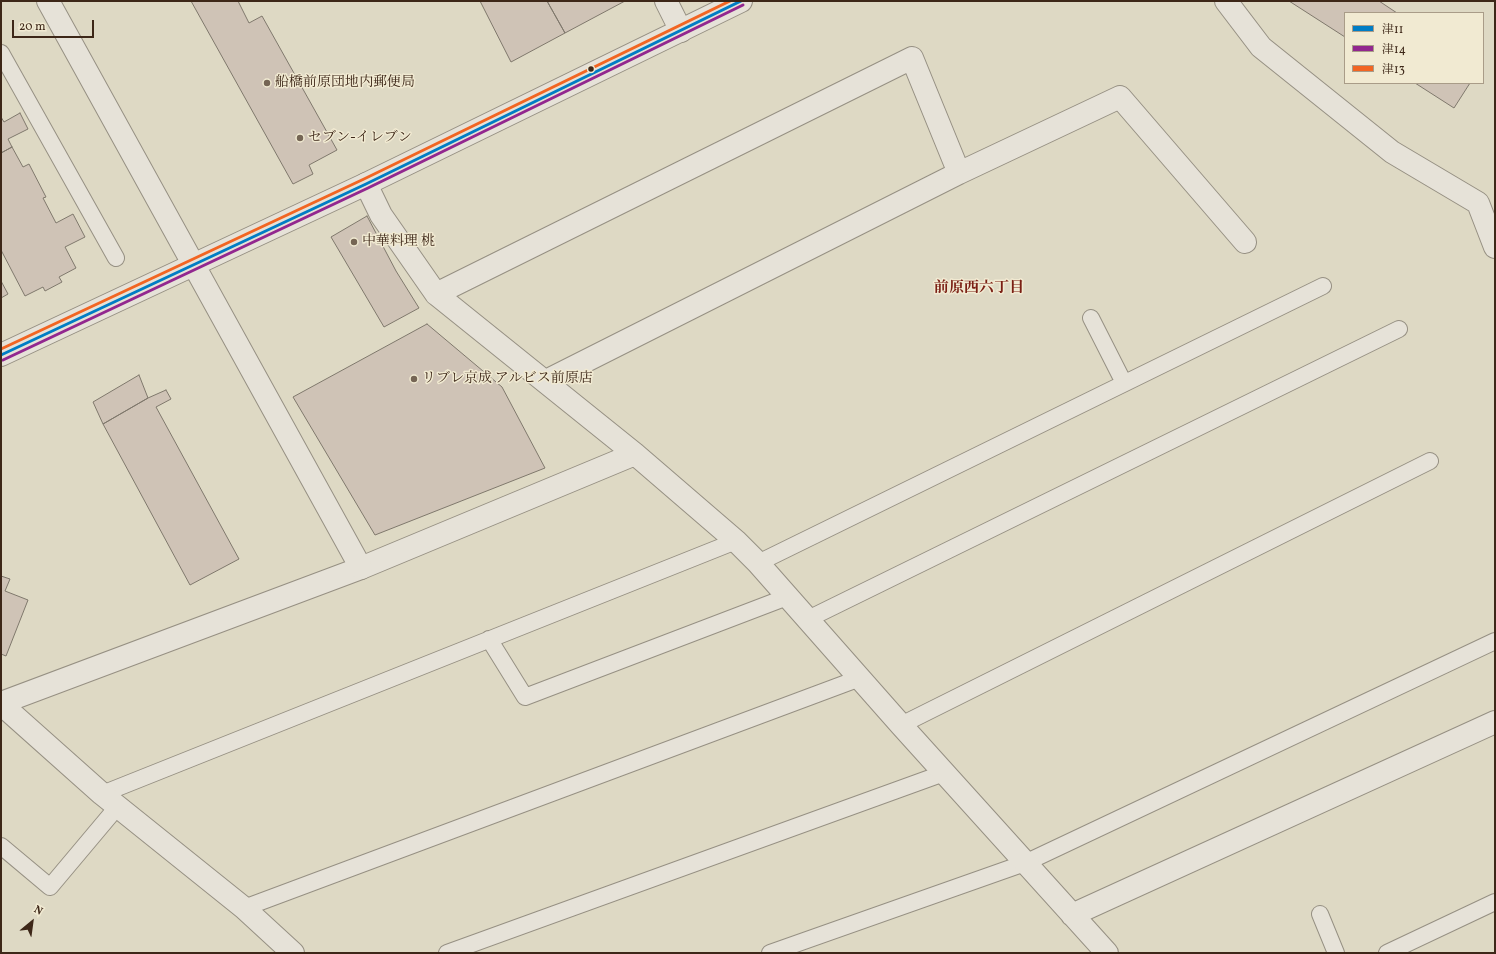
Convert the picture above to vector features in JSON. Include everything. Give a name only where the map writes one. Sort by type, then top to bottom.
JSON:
[{"type":"street","points":[[48,1],[361,568]]},
{"type":"street","points":[[666,1],[681,31]]},
{"type":"street","points":[[1,356],[366,184],[742,1]]},
{"type":"street","points":[[1226,1],[1261,47],[1267,52],[1392,152],[1478,203],[1495,246]]},
{"type":"street","points":[[436,294],[912,58],[959,174]]},
{"type":"street","points":[[546,381],[959,174],[1120,97],[1245,242]]},
{"type":"street","points":[[366,184],[381,215],[436,294],[635,454],[736,541],[758,563],[901,725],[1107,953]]},
{"type":"street","points":[[293,953],[244,908],[110,800],[1,704],[361,568],[635,454]]},
{"type":"street","points":[[1072,915],[1495,722]]},
{"type":"lane","points":[[1,53],[116,258]]},
{"type":"lane","points":[[758,563],[1323,286]]},
{"type":"lane","points":[[1091,318],[1124,383]]},
{"type":"lane","points":[[808,619],[1398,329]]},
{"type":"lane","points":[[901,725],[1430,461]]},
{"type":"lane","points":[[1,846],[50,887],[110,800],[489,639],[736,541]]},
{"type":"lane","points":[[489,639],[525,697],[787,597]]},
{"type":"lane","points":[[770,953],[1025,863],[1495,641]]},
{"type":"lane","points":[[244,908],[860,678]]},
{"type":"lane","points":[[447,953],[944,773]]},
{"type":"lane","points":[[1387,953],[1495,902]]},
{"type":"lane","points":[[1320,914],[1336,953]]},
{"type":"building","points":[[191,1],[238,1],[249,23],[262,16],[337,150],[309,165],[313,174],[293,184]]},
{"type":"building","points":[[480,1],[547,1],[565,33],[511,62]]},
{"type":"building","points":[[547,1],[625,1],[565,33]]},
{"type":"building","points":[[1289,1],[1379,1],[1396,12],[1344,12],[1344,36]]},
{"type":"building","points":[[1417,84],[1469,84],[1454,108]]},
{"type":"building","points":[[20,113],[28,129],[8,139],[12,147],[1,153],[1,117],[4,122]]},
{"type":"building","points":[[12,147],[23,167],[29,164],[46,197],[43,198],[56,223],[73,214],[85,237],[65,247],[76,268],[59,277],[62,282],[45,291],[43,287],[25,296],[1,250],[1,153]]},
{"type":"building","points":[[367,216],[396,271],[419,308],[384,327],[331,237]]},
{"type":"building","points":[[1,281],[8,294],[1,298]]},
{"type":"building","points":[[427,324],[502,387],[545,468],[375,535],[293,397]]},
{"type":"building","points":[[139,375],[148,398],[103,424],[93,402]]},
{"type":"building","points":[[166,390],[171,399],[156,407],[239,559],[190,585],[103,424],[148,398]]},
{"type":"building","points":[[1,576],[10,579],[5,591],[28,600],[6,656],[1,654]]},
{"type":"transit line","name":"津13","points":[[1,349],[364,179],[730,1]]},
{"type":"transit line","name":"津11","points":[[1,355],[366,184],[741,1]]},
{"type":"transit line","name":"津14","points":[[3,360],[368,188],[743,5]]},
{"type":"place","name":"船橋前原団地内郵便局","points":[[267,83]]},
{"type":"place","name":"セブン-イレブン","points":[[300,138]]},
{"type":"place","name":"中華料理 桃","points":[[354,242]]},
{"type":"place","name":"リブレ京成 アルビス前原店","points":[[414,379]]},
{"type":"district","name":"前原西六丁目","points":[[979,289]]}]
